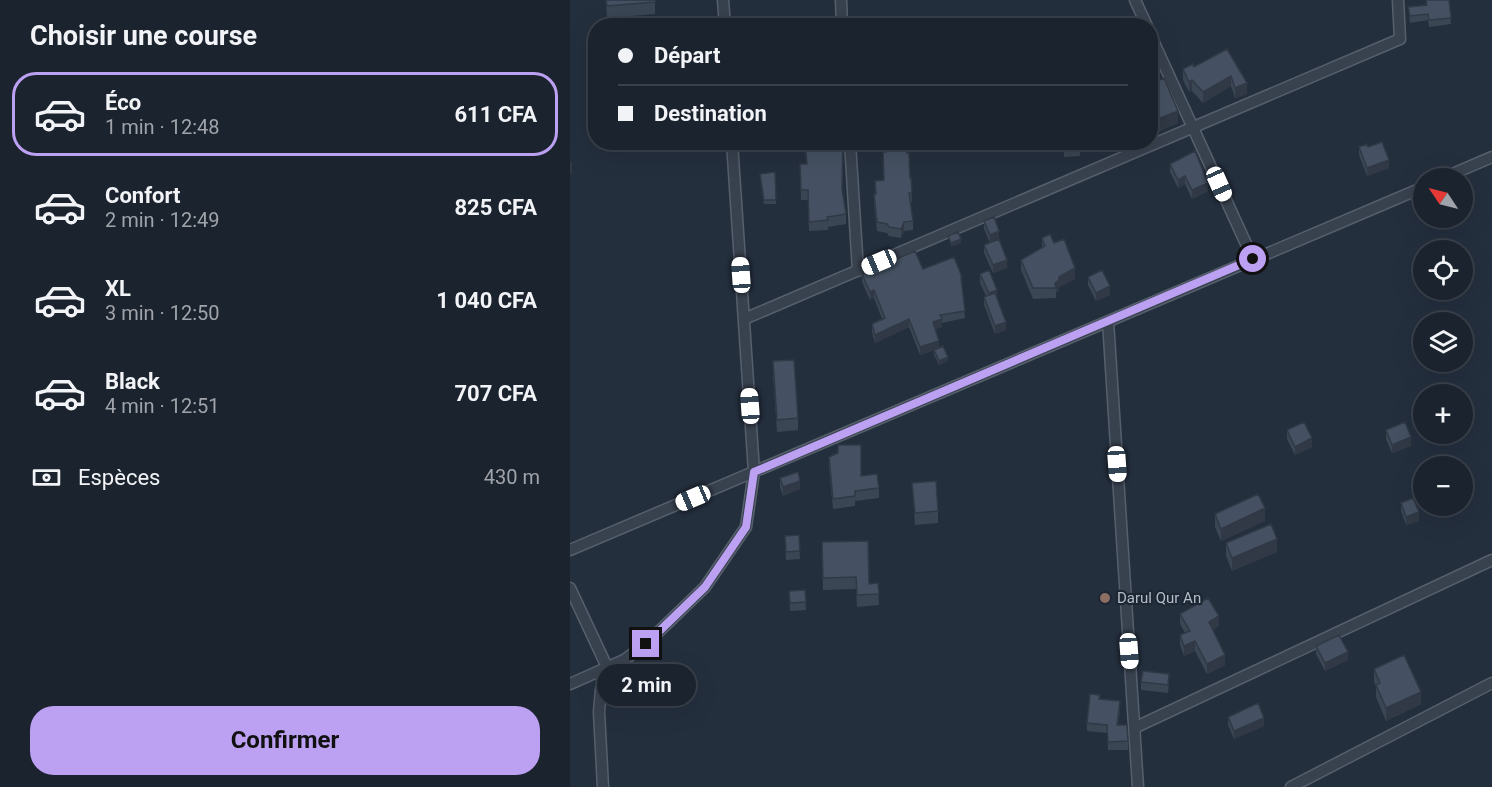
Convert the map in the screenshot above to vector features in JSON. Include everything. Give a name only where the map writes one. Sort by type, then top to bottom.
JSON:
[{"type":"street","points":[[723,0],[724,18]]},
{"type":"street","points":[[841,0],[842,18]]},
{"type":"street","points":[[1135,0],[1143,18]]},
{"type":"street","points":[[1158,143],[1400,39],[1398,0]]},
{"type":"street","points":[[1158,51],[1253,259]]},
{"type":"street","points":[[570,684],[624,660],[646,644],[705,587],[746,527],[754,472],[733,150]]},
{"type":"street","points":[[850,150],[858,271]]},
{"type":"street","points":[[744,319],[1141,150]]},
{"type":"street","points":[[1468,168],[1492,158]]},
{"type":"street","points":[[570,550],[1413,192]]},
{"type":"street","points":[[1108,321],[1138,787]]},
{"type":"street","points":[[1134,728],[1492,560]]},
{"type":"street","points":[[570,588],[607,668],[601,689],[599,712],[603,787]]},
{"type":"street","points":[[1291,787],[1492,683]]},
{"type":"building","points":[[606,0],[655,0],[655,2],[607,6]]},
{"type":"building","points":[[1426,0],[1449,0],[1451,18],[1429,20],[1428,14],[1410,16],[1408,7],[1427,5]]},
{"type":"building","points":[[1227,49],[1247,83],[1235,88],[1231,76],[1203,92],[1192,80],[1189,82],[1183,69],[1193,64],[1194,67]]},
{"type":"building","points":[[1164,78],[1178,111],[1158,119],[1158,81]]},
{"type":"building","points":[[1382,142],[1389,160],[1367,168],[1359,147],[1367,144],[1368,147]]},
{"type":"building","points":[[806,150],[843,150],[842,189],[846,214],[827,217],[828,220],[809,222],[808,190],[801,190],[800,164],[807,164]]},
{"type":"building","points":[[886,150],[907,150],[909,153],[912,193],[909,193],[913,221],[904,222],[901,229],[877,222],[875,181],[884,180],[883,152]]},
{"type":"building","points":[[1195,151],[1208,183],[1192,190],[1185,176],[1178,180],[1170,164]]},
{"type":"building","points":[[775,172],[776,200],[764,200],[760,174]]},
{"type":"building","points":[[994,217],[999,231],[990,235],[984,221]]},
{"type":"building","points":[[958,232],[961,239],[951,243],[948,236]]},
{"type":"building","points":[[1050,234],[1054,243],[1064,239],[1075,268],[1059,277],[1055,283],[1056,288],[1033,288],[1021,260],[1045,246],[1042,238]]},
{"type":"building","points":[[999,239],[1007,260],[993,265],[984,245]]},
{"type":"building","points":[[915,251],[923,269],[954,257],[962,277],[965,311],[940,315],[942,319],[933,322],[939,341],[920,347],[909,319],[875,335],[872,324],[885,318],[874,290],[870,292],[862,274]]},
{"type":"building","points":[[989,270],[997,290],[989,293],[980,274]]},
{"type":"building","points":[[1102,270],[1110,286],[1096,293],[1088,277]]},
{"type":"building","points":[[995,293],[1006,322],[995,326],[984,297]]},
{"type":"building","points":[[943,346],[948,357],[939,361],[934,350]]},
{"type":"building","points":[[794,360],[798,418],[777,420],[773,361]]},
{"type":"building","points":[[1304,422],[1312,438],[1295,447],[1287,430]]},
{"type":"building","points":[[1405,422],[1411,437],[1392,445],[1386,430]]},
{"type":"building","points":[[838,445],[861,445],[861,476],[877,474],[879,488],[855,491],[855,496],[833,499],[829,457],[838,453]]},
{"type":"building","points":[[798,472],[800,481],[783,487],[780,478]]},
{"type":"building","points":[[936,481],[938,511],[915,513],[912,483]]},
{"type":"building","points":[[1258,494],[1265,508],[1221,529],[1215,514]]},
{"type":"building","points":[[1413,498],[1413,514],[1406,517],[1401,503]]},
{"type":"building","points":[[1271,524],[1277,539],[1232,558],[1226,543]]},
{"type":"building","points":[[799,535],[800,551],[786,552],[785,536]]},
{"type":"building","points":[[868,541],[869,584],[878,583],[879,594],[857,595],[856,577],[823,578],[822,542]]},
{"type":"building","points":[[805,590],[806,602],[790,603],[789,591]]},
{"type":"building","points":[[1208,598],[1219,616],[1209,622],[1225,655],[1207,664],[1195,641],[1184,646],[1180,635],[1190,631],[1180,614]]},
{"type":"building","points":[[1339,635],[1348,652],[1325,663],[1316,646]]},
{"type":"building","points":[[1404,655],[1421,692],[1386,708],[1376,685],[1380,683],[1374,669]]},
{"type":"building","points":[[1143,671],[1169,674],[1168,685],[1141,682]]},
{"type":"building","points":[[1090,694],[1100,695],[1099,699],[1120,701],[1117,725],[1127,725],[1128,741],[1108,742],[1107,725],[1087,723]]},
{"type":"building","points":[[1258,703],[1264,718],[1234,731],[1228,717]]},
{"type":"place","name":"Darul Qur An","points":[[1105,598]]},
{"type":"route","points":[[646,644],[705,587],[746,527],[754,472],[1253,259]]}]
